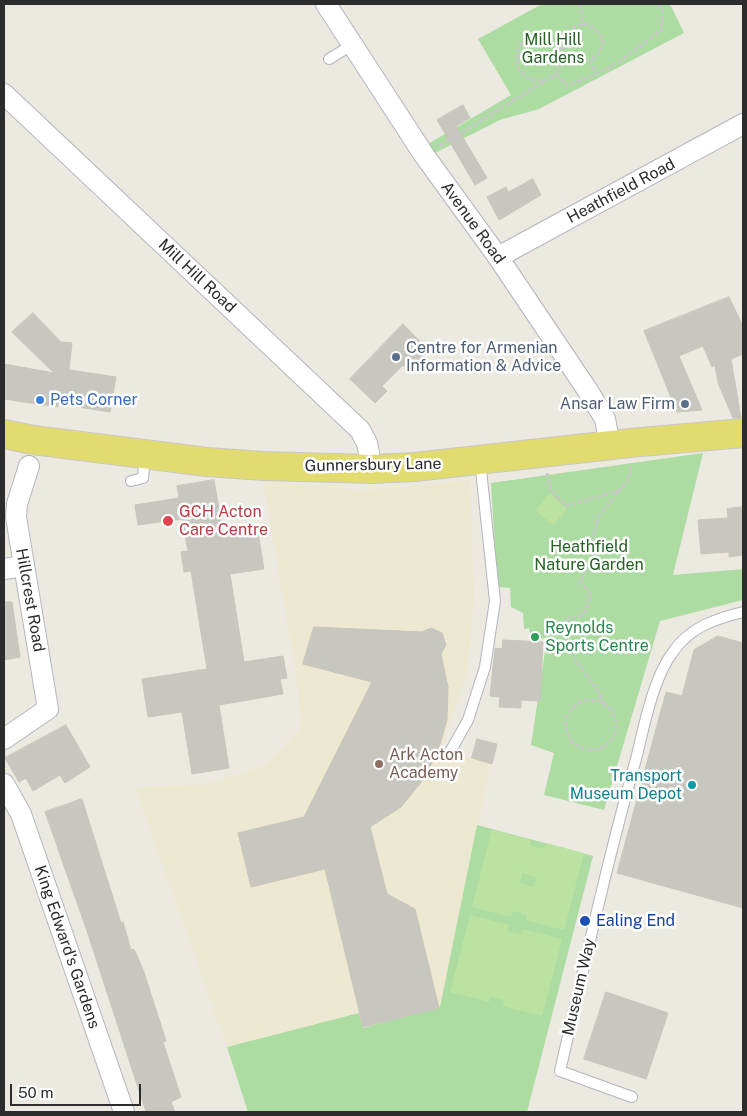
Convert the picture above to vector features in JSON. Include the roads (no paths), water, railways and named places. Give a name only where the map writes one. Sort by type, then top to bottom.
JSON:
[{"type":"main road","name":"Gunnersbury Lane","points":[[4,434],[31,453],[145,455],[264,466],[372,468],[480,460],[620,444],[743,434]]},
{"type":"street","name":"Avenue Road","points":[[326,4],[424,155],[498,257],[620,444]]},
{"type":"street","name":"Mill Hill Road","points":[[4,94],[360,430],[367,443],[372,468]]},
{"type":"street","name":"Heathfield Road","points":[[498,257],[743,124]]},
{"type":"street","name":"Hillcrest Road","points":[[4,739],[48,709],[16,517],[17,504],[31,453]]},
{"type":"street","points":[[4,569],[24,566]]},
{"type":"street","name":"King Edward's Gardens","points":[[4,784],[21,814],[124,1112]]},
{"type":"lane","points":[[330,59],[352,45]]},
{"type":"lane","points":[[130,481],[143,478],[145,455]]},
{"type":"lane","points":[[450,752],[468,720],[485,667],[495,601],[480,460]]},
{"type":"lane","name":"Museum Way","points":[[632,1097],[560,1071],[607,864],[655,688],[672,652],[695,629],[718,618],[743,612]]},
{"type":"place","name":"Centre for Armenian Information & Advice","points":[[396,357]]},
{"type":"place","name":"Pets Corner","points":[[40,400]]},
{"type":"place","name":"Ansar Law Firm","points":[[685,404]]},
{"type":"place","name":"GCH Acton Care Centre","points":[[168,521]]},
{"type":"place","name":"Reynolds Sports Centre","points":[[535,637]]},
{"type":"place","name":"Ark Acton Academy","points":[[379,764]]},
{"type":"place","name":"Transport Museum Depot","points":[[692,785]]},
{"type":"place","name":"Ealing End","points":[[585,921]]},
{"type":"park label","name":"Mill Hill Gardens","points":[[553,49]]},
{"type":"park label","name":"Heathfield Nature Garden","points":[[589,556]]}]
